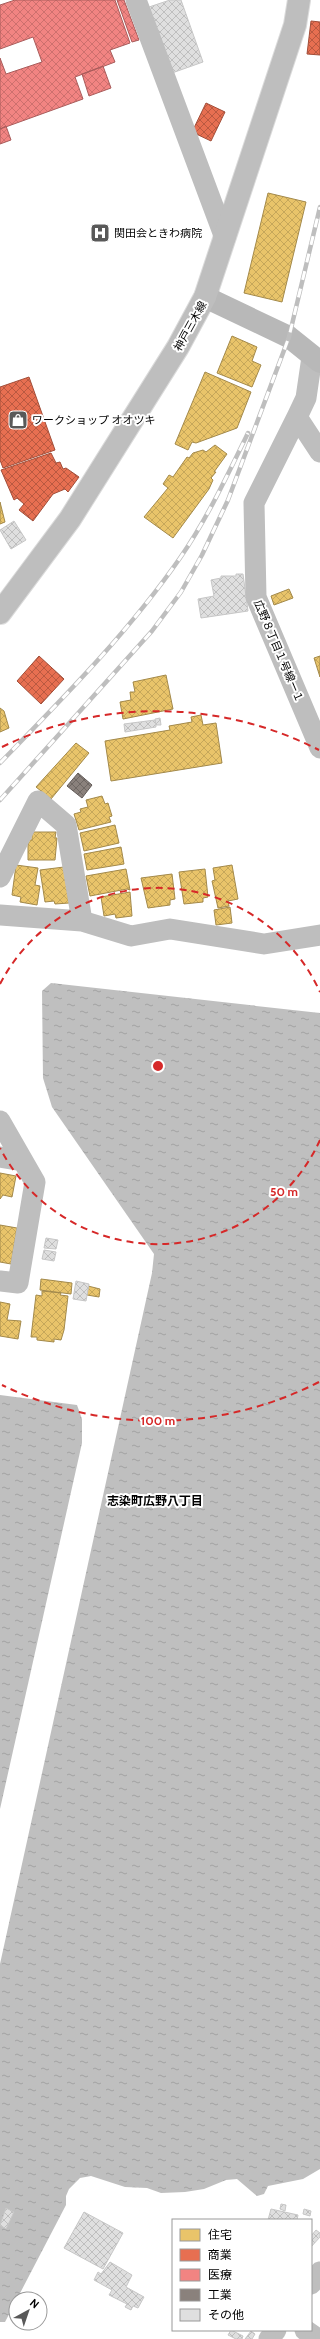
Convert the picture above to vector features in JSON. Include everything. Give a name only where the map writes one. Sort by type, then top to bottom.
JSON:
[{"type":"main road","name":"神戸三木線","points":[[0,613],[70,519],[178,347],[206,297],[295,25],[299,0]]},
{"type":"street","points":[[136,0],[225,238]]},
{"type":"street","points":[[206,297],[290,337],[316,359]]},
{"type":"street","name":"広野８丁目１号線ー１","points":[[316,359],[306,398],[254,503],[256,597],[320,748]]},
{"type":"street","points":[[297,416],[320,452]]},
{"type":"street","points":[[0,877],[38,801],[66,825],[82,921]]},
{"type":"street","points":[[0,915],[82,921],[131,936],[170,929],[264,944],[320,935]]},
{"type":"street","points":[[0,1121],[35,1182],[18,1283],[0,1281]]},
{"type":"street","points":[[0,1158],[23,1161]]},
{"type":"street","points":[[312,2283],[320,2272]]},
{"type":"street","points":[[269,2339],[275,2331]]},
{"type":"street","points":[[306,2331],[318,2339]]},
{"type":"water","points":[[51,983],[320,1013],[320,2169],[303,2179],[268,2186],[264,2194],[257,2196],[237,2179],[226,2180],[204,2189],[185,2192],[161,2193],[147,2188],[125,2187],[91,2176],[80,2178],[69,2189],[66,2196],[66,2205],[21,2291],[8,2291],[8,2316],[5,2322],[0,2322],[0,1964],[152,1273],[154,1254],[52,1107],[43,1078],[42,991]]},
{"type":"water","points":[[0,1395],[77,1405],[82,1419],[82,1443],[0,1809]]},
{"type":"building: 住宅","points":[[268,193],[306,202],[282,302],[244,293]]},
{"type":"building: 住宅","points":[[232,336],[257,347],[252,361],[261,365],[252,387],[217,373]]},
{"type":"building: 住宅","points":[[205,372],[251,392],[237,428],[196,443],[192,442],[188,450],[175,444]]},
{"type":"building: 住宅","points":[[215,445],[227,454],[214,472],[216,472],[211,478],[213,480],[209,489],[173,538],[144,517],[168,488],[163,484],[169,475],[173,477],[187,457],[189,458],[193,453],[203,450],[206,452]]},
{"type":"building: 住宅","points":[[0,502],[5,522],[0,524]]},
{"type":"building: 住宅","points":[[289,589],[293,598],[274,605],[271,596]]},
{"type":"building: 住宅","points":[[320,656],[320,677],[314,658]]},
{"type":"building: 住宅","points":[[166,675],[173,709],[123,719],[120,702],[131,700],[130,692],[135,692],[133,682]]},
{"type":"building: 住宅","points":[[0,708],[4,711],[9,728],[0,732]]},
{"type":"building: 住宅","points":[[201,715],[203,725],[216,723],[222,763],[111,781],[105,741],[170,730],[169,726],[192,722],[191,717]]},
{"type":"building: 住宅","points":[[76,743],[89,753],[51,799],[36,787]]},
{"type":"building: 住宅","points":[[102,796],[105,804],[108,803],[112,816],[109,817],[111,822],[79,830],[74,814],[81,812],[80,809],[88,807],[86,800]]},
{"type":"building: 住宅","points":[[115,825],[119,843],[84,851],[80,833]]},
{"type":"building: 住宅","points":[[32,832],[56,832],[55,838],[57,838],[55,860],[28,860],[28,840],[32,840]]},
{"type":"building: 住宅","points":[[121,847],[124,864],[87,870],[84,854]]},
{"type":"building: 住宅","points":[[16,865],[38,868],[35,885],[40,886],[37,905],[20,902],[21,897],[12,895]]},
{"type":"building: 住宅","points":[[232,865],[238,899],[228,901],[229,906],[218,908],[212,881],[215,880],[213,868]]},
{"type":"building: 住宅","points":[[64,867],[69,903],[55,904],[54,901],[45,902],[40,870]]},
{"type":"building: 住宅","points":[[126,869],[130,890],[127,889],[90,896],[86,876]]},
{"type":"building: 住宅","points":[[205,869],[208,897],[203,898],[203,902],[184,904],[179,872]]},
{"type":"building: 住宅","points":[[172,874],[175,899],[170,900],[170,905],[148,908],[141,878]]},
{"type":"building: 住宅","points":[[130,892],[132,916],[116,918],[115,914],[104,916],[101,897]]},
{"type":"building: 住宅","points":[[230,907],[232,923],[216,925],[214,910]]},
{"type":"building: 住宅","points":[[0,1173],[16,1176],[12,1197],[3,1195],[0,1199]]},
{"type":"building: 住宅","points":[[0,1225],[17,1228],[11,1264],[0,1262]]},
{"type":"building: 住宅","points":[[41,1279],[72,1283],[71,1294],[40,1290]]},
{"type":"building: 住宅","points":[[88,1286],[100,1289],[99,1297],[87,1295]]},
{"type":"building: 住宅","points":[[42,1291],[61,1293],[60,1295],[68,1296],[64,1330],[61,1340],[54,1339],[54,1342],[37,1340],[37,1337],[31,1337],[36,1295],[42,1296]]},
{"type":"building: 住宅","points":[[0,1302],[10,1304],[7,1320],[21,1321],[18,1339],[0,1336]]},
{"type":"building: 商業","points":[[311,21],[320,22],[320,55],[307,54]]},
{"type":"building: 商業","points":[[206,103],[225,112],[211,141],[192,132]]},
{"type":"building: 商業","points":[[29,377],[55,450],[3,468],[0,460],[0,387]]},
{"type":"building: 商業","points":[[51,453],[56,463],[60,462],[63,469],[66,468],[79,477],[68,492],[65,489],[53,494],[33,521],[19,510],[24,504],[17,498],[14,500],[1,470]]},
{"type":"building: 商業","points":[[39,656],[64,679],[41,704],[17,681]]},
{"type":"building: 医療","points":[[15,0],[115,0],[130,43],[110,50],[115,62],[75,77],[83,99],[0,129],[0,58],[6,74],[42,62],[33,37],[0,49],[0,5]]},
{"type":"building: 医療","points":[[117,0],[124,0],[139,40],[132,42]]},
{"type":"building: 医療","points":[[103,66],[111,88],[89,96],[82,74]]},
{"type":"building: 医療","points":[[6,126],[11,140],[0,144],[0,129]]},
{"type":"building: 工業","points":[[78,773],[92,785],[82,798],[67,786]]},
{"type":"building: その他","points":[[170,0],[181,0],[203,62],[172,73],[149,7]]},
{"type":"building: その他","points":[[14,521],[26,540],[11,549],[0,530]]},
{"type":"building: その他","points":[[236,574],[243,574],[248,611],[201,618],[198,599],[214,596],[211,580],[221,578],[221,576],[236,576]]},
{"type":"building: その他","points":[[160,718],[161,725],[156,725],[155,719]]},
{"type":"building: その他","points":[[155,720],[156,727],[125,732],[124,724]]},
{"type":"building: その他","points":[[46,1238],[58,1240],[56,1249],[44,1248]]},
{"type":"building: その他","points":[[44,1250],[56,1252],[54,1261],[42,1259]]},
{"type":"building: その他","points":[[76,1281],[89,1284],[86,1301],[73,1299]]},
{"type":"building: その他","points":[[281,2204],[286,2205],[285,2211],[280,2209]]},
{"type":"building: その他","points":[[6,2208],[14,2212],[6,2229],[0,2225]]},
{"type":"building: その他","points":[[271,2209],[298,2215],[297,2219],[268,2219]]},
{"type":"building: その他","points":[[304,2209],[311,2211],[310,2216],[303,2214]]},
{"type":"building: その他","points":[[84,2212],[123,2233],[103,2269],[64,2248]]},
{"type":"building: その他","points":[[316,2230],[320,2233],[320,2237],[312,2246],[312,2235]]},
{"type":"building: その他","points":[[110,2262],[132,2275],[126,2287],[144,2297],[138,2308],[133,2306],[131,2310],[125,2307],[127,2304],[109,2295],[112,2290],[94,2280],[98,2272],[101,2274]]},
{"type":"building: その他","points":[[230,2331],[233,2331],[243,2336],[242,2339],[236,2339],[228,2335]]},
{"type":"building: その他","points":[[251,2331],[255,2334],[252,2339],[245,2339]]},
{"type":"railway","points":[[0,800],[152,631],[181,592],[202,555],[228,500],[289,337],[320,207]]},
{"type":"railway","points":[[0,763],[117,639],[160,586],[199,528],[248,433]]},
{"type":"place","name":"関田会ときわ病院","points":[[100,233]]},
{"type":"place","name":"ワークショップ オオツキ","points":[[18,420]]},
{"type":"district","name":"志染町広野八丁目","points":[[155,1500]]}]
